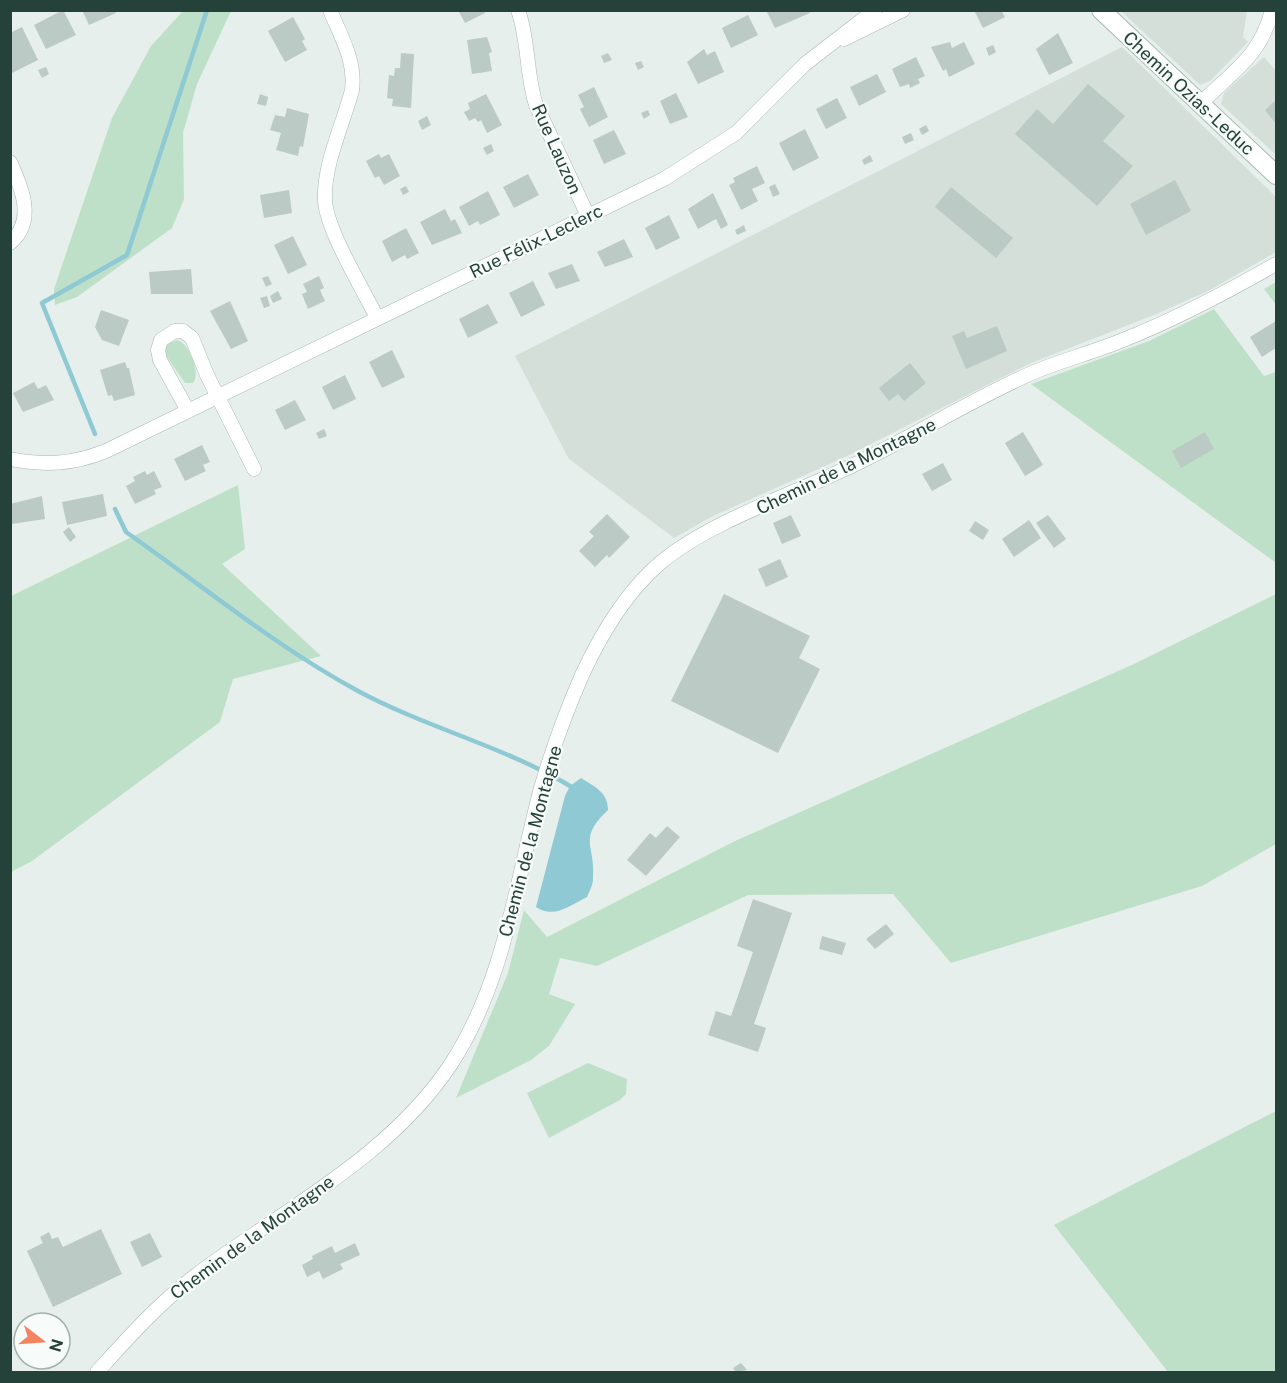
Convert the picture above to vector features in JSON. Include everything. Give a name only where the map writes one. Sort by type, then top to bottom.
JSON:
[{"type":"street","points":[[330,10],[350,57],[353,77],[352,90],[327,182],[325,204],[334,231],[377,318]]},
{"type":"street","name":"Rue Lauzon","points":[[518,10],[526,39],[531,87],[536,105],[588,216]]},
{"type":"street","name":"Rue Félix-Leclerc","points":[[10,459],[50,464],[85,459],[664,179],[725,142],[826,47],[875,10]]},
{"type":"street","name":"Rue Félix-Leclerc","points":[[826,47],[903,10]]},
{"type":"street","name":"Chemin Ozias-Leduc","points":[[1101,10],[1276,176]]},
{"type":"street","points":[[1200,104],[1258,47],[1266,33],[1272,10]]},
{"type":"street","points":[[10,162],[25,201],[24,220],[15,239]]},
{"type":"street","name":"Chemin de la Montagne","points":[[97,1372],[144,1321],[177,1290],[383,1141],[406,1121],[437,1083],[466,1039],[493,981],[541,787],[573,696],[607,628],[644,579],[675,552],[710,531],[879,453],[1023,378],[1173,318],[1276,264]]},
{"type":"street","points":[[188,411],[160,360],[159,345],[165,334],[179,330],[192,338],[254,469]]},
{"type":"shaded area","points":[[1121,11],[1247,11],[1243,37],[1248,42],[1210,81],[1200,85]]},
{"type":"shaded area","points":[[1122,47],[1276,197],[1276,252],[1210,290],[1154,315],[1031,363],[843,458],[711,517],[674,538],[569,459],[515,356]]},
{"type":"shaded area","points":[[1264,57],[1276,71],[1276,155],[1221,104],[1224,93]]},
{"type":"green space","points":[[183,11],[231,11],[197,84],[183,133],[184,199],[172,228],[77,297],[55,305],[54,289],[112,118],[151,46]]},
{"type":"green space","points":[[1276,282],[1276,305],[1264,289]]},
{"type":"green space","points":[[1214,309],[1264,376],[1276,372],[1276,563],[1031,384],[1149,341]]},
{"type":"green space","points":[[177,340],[186,347],[195,366],[193,383],[185,383],[165,354],[166,344]]},
{"type":"green space","points":[[238,485],[245,549],[222,564],[321,656],[233,679],[220,722],[32,861],[11,872],[11,596]]},
{"type":"green space","points":[[1276,594],[1276,844],[1202,886],[951,963],[893,894],[748,895],[597,966],[560,958],[549,994],[575,1004],[549,1046],[531,1060],[456,1098],[508,973],[524,910],[547,937],[735,841],[1134,664]]},
{"type":"green space","points":[[588,1063],[627,1079],[626,1094],[620,1100],[549,1138],[527,1093]]},
{"type":"green space","points":[[1276,1111],[1276,1372],[1168,1372],[1054,1225]]},
{"type":"water","points":[[581,778],[603,794],[608,810],[593,828],[590,836],[592,884],[587,897],[562,910],[549,912],[536,907],[565,796],[570,786]]},
{"type":"building","points":[[63,10],[76,35],[46,49],[34,25]]},
{"type":"building","points":[[82,10],[114,10],[116,13],[89,25]]},
{"type":"building","points":[[458,10],[484,10],[485,13],[465,23]]},
{"type":"building","points":[[766,10],[809,10],[810,13],[775,28]]},
{"type":"building","points":[[974,10],[1001,10],[1005,17],[983,28]]},
{"type":"building","points":[[748,15],[758,35],[731,48],[722,28]]},
{"type":"building","points":[[293,17],[305,39],[302,41],[307,50],[285,62],[268,31]]},
{"type":"building","points":[[22,27],[38,60],[10,74],[10,33]]},
{"type":"building","points":[[1058,33],[1073,63],[1049,75],[1036,49]]},
{"type":"building","points":[[487,37],[492,52],[489,53],[492,71],[472,74],[467,40]]},
{"type":"building","points":[[950,42],[952,48],[964,42],[975,64],[949,77],[946,69],[943,71],[931,47]]},
{"type":"building","points":[[993,45],[996,52],[989,56],[986,48]]},
{"type":"building","points":[[704,49],[707,55],[715,51],[724,72],[698,84],[687,62]]},
{"type":"building","points":[[401,53],[414,54],[411,108],[392,106],[393,99],[387,98],[389,75],[394,76],[395,68],[400,68]]},
{"type":"building","points":[[608,53],[612,60],[604,63],[601,56]]},
{"type":"building","points":[[916,57],[925,76],[918,79],[920,83],[910,88],[909,84],[900,87],[892,69]]},
{"type":"building","points":[[641,61],[644,67],[638,70],[635,63]]},
{"type":"building","points":[[46,67],[49,74],[42,78],[38,70]]},
{"type":"building","points":[[877,74],[886,92],[859,106],[850,87]]},
{"type":"building","points":[[1088,84],[1125,116],[1103,141],[1133,166],[1097,206],[1015,134],[1037,109],[1053,124]]},
{"type":"building","points":[[594,87],[608,117],[589,127],[580,109],[584,107],[578,95]]},
{"type":"building","points":[[676,93],[688,117],[670,124],[660,101]]},
{"type":"building","points":[[260,94],[268,97],[266,106],[257,104]]},
{"type":"building","points":[[486,94],[502,125],[487,133],[481,120],[478,122],[475,118],[469,121],[464,112],[470,109],[468,103]]},
{"type":"building","points":[[837,98],[847,118],[826,129],[816,109]]},
{"type":"building","points":[[1276,100],[1276,124],[1265,110]]},
{"type":"building","points":[[287,108],[309,114],[303,147],[300,146],[298,156],[276,150],[281,133],[270,130],[275,115],[285,117]]},
{"type":"building","points":[[648,110],[650,115],[644,119],[641,113]]},
{"type":"building","points":[[427,116],[431,125],[422,130],[418,121]]},
{"type":"building","points":[[926,125],[929,131],[922,135],[919,129]]},
{"type":"building","points":[[805,129],[819,158],[793,171],[779,143]]},
{"type":"building","points":[[614,130],[626,154],[604,164],[593,140]]},
{"type":"building","points":[[911,133],[914,140],[905,144],[902,137]]},
{"type":"building","points":[[491,144],[494,151],[487,155],[483,148]]},
{"type":"building","points":[[379,154],[381,158],[389,154],[400,176],[384,185],[379,176],[375,178],[366,161]]},
{"type":"building","points":[[870,155],[873,161],[864,165],[862,160]]},
{"type":"building","points":[[757,166],[765,183],[752,189],[758,201],[741,210],[729,185],[735,182],[733,178]]},
{"type":"building","points":[[528,174],[539,195],[514,208],[503,187]]},
{"type":"building","points":[[1175,180],[1191,211],[1146,235],[1130,204]]},
{"type":"building","points":[[775,184],[780,194],[773,197],[769,187]]},
{"type":"building","points":[[406,186],[409,192],[403,195],[400,189]]},
{"type":"building","points":[[951,187],[1013,238],[996,258],[935,207]]},
{"type":"building","points":[[289,190],[292,213],[264,218],[260,195]]},
{"type":"building","points":[[488,191],[500,215],[480,225],[478,221],[469,226],[459,207]]},
{"type":"building","points":[[713,193],[728,225],[721,229],[716,219],[698,229],[688,209]]},
{"type":"building","points":[[445,209],[451,221],[455,219],[462,233],[432,245],[420,222]]},
{"type":"building","points":[[669,215],[680,238],[656,250],[645,228]]},
{"type":"building","points":[[744,225],[746,231],[737,235],[735,230]]},
{"type":"building","points":[[406,228],[419,253],[407,259],[405,255],[392,262],[382,241]]},
{"type":"building","points":[[293,236],[307,265],[288,274],[274,245]]},
{"type":"building","points":[[624,239],[633,257],[605,267],[597,252]]},
{"type":"building","points":[[572,264],[580,281],[556,289],[548,273]]},
{"type":"building","points":[[191,269],[193,294],[151,294],[149,272]]},
{"type":"building","points":[[268,276],[272,284],[266,287],[262,278]]},
{"type":"building","points":[[319,276],[324,288],[320,290],[325,301],[308,309],[302,294],[307,292],[303,284]]},
{"type":"building","points":[[533,281],[545,305],[521,317],[509,293]]},
{"type":"building","points":[[278,291],[282,299],[273,303],[270,296]]},
{"type":"building","points":[[267,296],[270,306],[264,308],[260,298]]},
{"type":"building","points":[[230,301],[248,341],[231,349],[210,311]]},
{"type":"building","points":[[488,304],[498,323],[468,338],[459,319]]},
{"type":"building","points":[[101,310],[129,320],[119,346],[102,340],[95,327]]},
{"type":"building","points":[[1276,321],[1276,348],[1262,357],[1250,337]]},
{"type":"building","points":[[997,326],[1007,351],[966,369],[952,336],[964,331],[967,338]]},
{"type":"building","points":[[392,350],[405,377],[382,388],[369,362]]},
{"type":"building","points":[[125,362],[129,368],[135,395],[114,401],[112,395],[108,396],[100,370]]},
{"type":"building","points":[[910,363],[926,383],[904,401],[898,394],[889,401],[879,388]]},
{"type":"building","points":[[345,375],[356,399],[333,410],[322,387]]},
{"type":"building","points":[[34,382],[38,389],[46,385],[54,400],[23,412],[13,393]]},
{"type":"building","points":[[295,400],[306,420],[285,430],[275,410]]},
{"type":"building","points":[[324,429],[327,436],[319,439],[316,433]]},
{"type":"building","points":[[1023,432],[1043,465],[1025,476],[1005,443]]},
{"type":"building","points":[[1205,432],[1214,449],[1181,468],[1172,451]]},
{"type":"building","points":[[202,445],[210,462],[203,465],[206,471],[185,481],[174,459]]},
{"type":"building","points":[[943,463],[952,480],[932,491],[922,474]]},
{"type":"building","points":[[145,471],[147,475],[154,471],[162,487],[154,490],[156,494],[135,504],[126,486],[135,481],[133,477]]},
{"type":"building","points":[[103,494],[107,516],[67,525],[62,502]]},
{"type":"building","points":[[42,496],[45,519],[12,524],[10,504]]},
{"type":"building","points":[[607,514],[630,537],[609,558],[607,555],[595,567],[579,551],[594,536],[589,532]]},
{"type":"building","points":[[791,515],[801,536],[782,544],[773,523]]},
{"type":"building","points":[[1048,515],[1066,539],[1054,548],[1036,523]]},
{"type":"building","points":[[1029,520],[1041,538],[1014,557],[1002,539]]},
{"type":"building","points":[[975,521],[989,530],[983,540],[969,531]]},
{"type":"building","points":[[69,527],[76,537],[70,542],[63,532]]},
{"type":"building","points":[[780,559],[788,577],[766,587],[758,569]]},
{"type":"building","points":[[724,594],[810,636],[799,658],[820,669],[778,753],[671,701]]},
{"type":"building","points":[[667,826],[680,837],[646,876],[627,860],[650,833],[656,838]]},
{"type":"building","points":[[753,899],[792,913],[754,1024],[766,1028],[758,1052],[708,1035],[716,1011],[731,1016],[753,952],[737,946]]},
{"type":"building","points":[[886,924],[894,934],[875,949],[866,939]]},
{"type":"building","points":[[822,936],[846,943],[842,955],[819,949]]},
{"type":"building","points":[[101,1229],[122,1274],[53,1307],[27,1251],[43,1243],[40,1237],[49,1232],[52,1239],[58,1237],[63,1247]]},
{"type":"building","points":[[150,1233],[162,1257],[142,1267],[130,1242]]},
{"type":"building","points":[[355,1243],[360,1255],[340,1264],[343,1269],[323,1279],[319,1271],[307,1277],[302,1265],[313,1259],[312,1256],[332,1246],[335,1253]]},
{"type":"building","points":[[741,1363],[747,1370],[736,1372],[733,1368]]},
{"type":"waterway","points":[[95,434],[42,303],[127,255],[207,10]]},
{"type":"waterway","points":[[115,509],[126,532],[268,635],[327,673],[384,704],[518,759],[570,786]]}]
